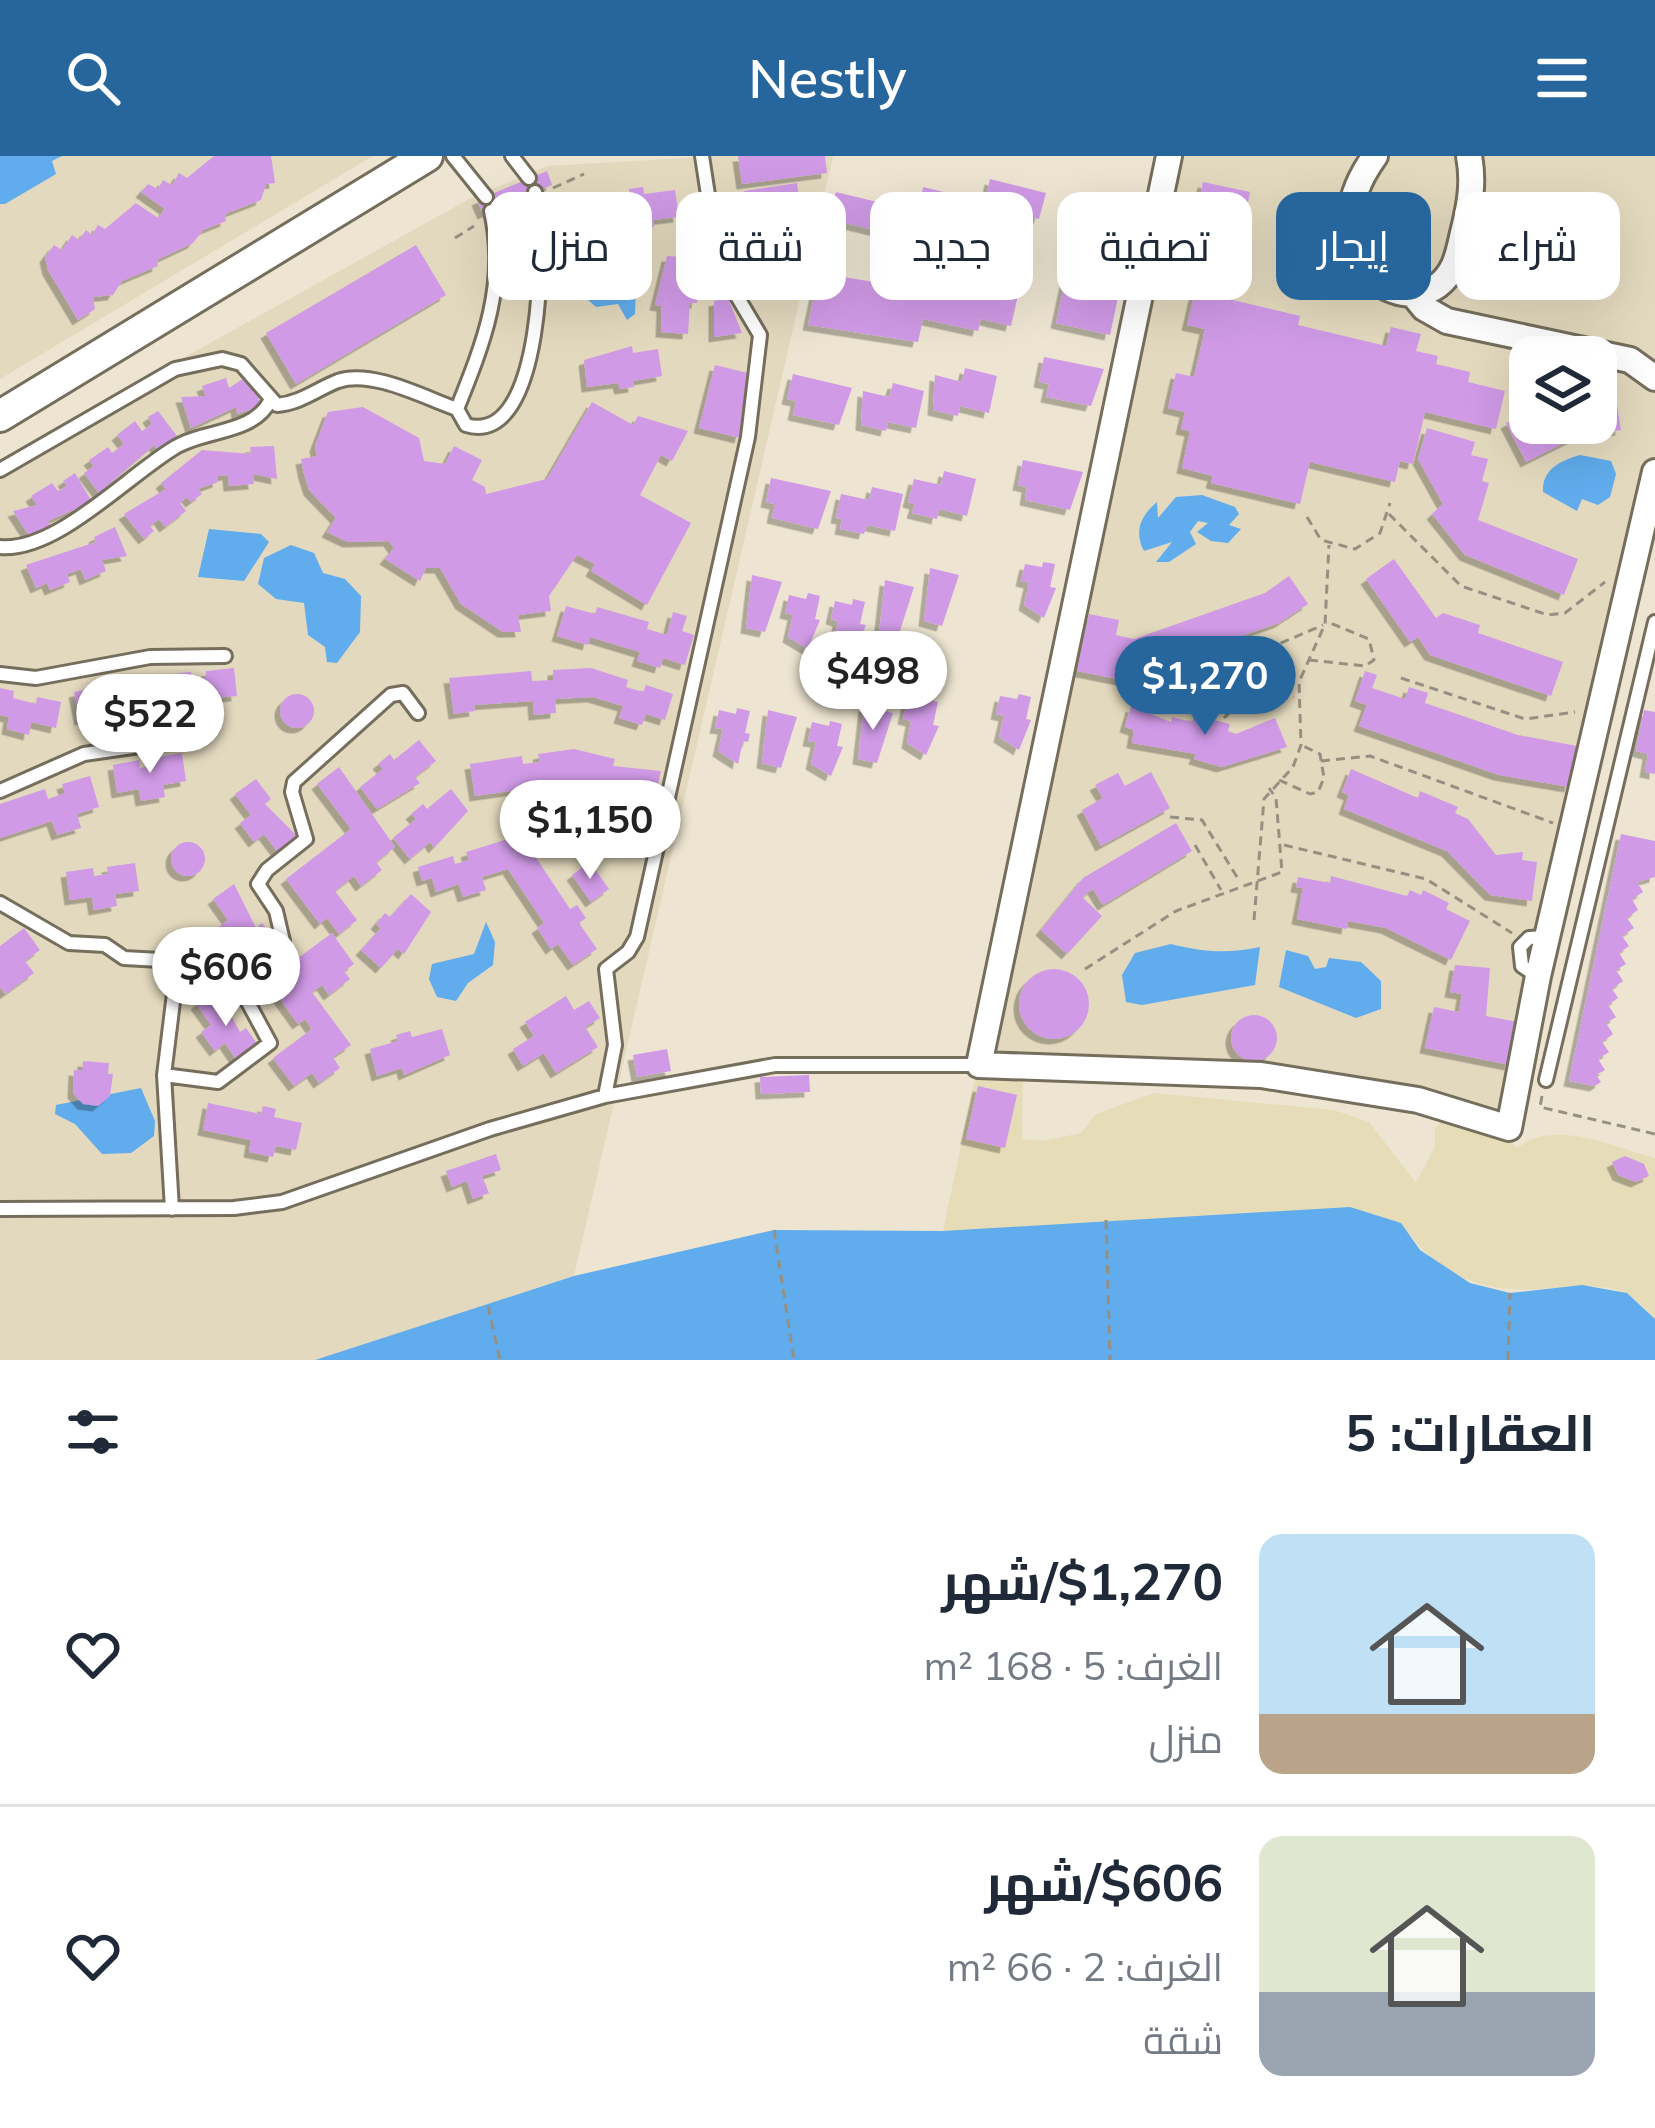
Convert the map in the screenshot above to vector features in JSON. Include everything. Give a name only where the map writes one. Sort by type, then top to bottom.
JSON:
[{"type":"street","points":[[0,416],[427,156]]},
{"type":"street","points":[[1169,156],[979,1065],[1261,1075],[1418,1100],[1507,1130],[1538,976],[1536,939],[1570,841],[1655,472]]},
{"type":"street","points":[[1357,192],[1375,156]]},
{"type":"street","points":[[1431,284],[1454,266],[1471,199],[1469,156]]},
{"type":"street","points":[[1418,300],[1447,321],[1630,360],[1655,378]]},
{"type":"lane","points":[[453,156],[488,205]]},
{"type":"lane","points":[[270,401],[296,402],[344,379],[371,380],[457,409],[466,425],[492,427],[501,421],[528,363],[542,296],[534,189],[512,156]]},
{"type":"lane","points":[[605,1096],[615,1045],[606,969],[638,937],[748,437],[761,355],[752,316],[719,266],[702,156]]},
{"type":"lane","points":[[457,409],[494,300]]},
{"type":"lane","points":[[0,470],[175,369],[200,361],[242,364],[270,401]]},
{"type":"lane","points":[[0,547],[30,545],[176,446],[257,419],[270,401]]},
{"type":"lane","points":[[1546,1080],[1655,622]]},
{"type":"lane","points":[[0,674],[36,678],[150,657],[225,656]]},
{"type":"lane","points":[[164,1075],[218,1082],[270,1042],[238,984],[283,941],[276,911],[258,884],[308,835],[292,792],[294,782],[391,695],[403,693],[418,713]]},
{"type":"lane","points":[[0,791],[84,754],[174,741]]},
{"type":"lane","points":[[0,903],[69,943],[105,945],[124,958],[178,962],[164,1075],[172,1209]]},
{"type":"lane","points":[[0,1209],[172,1209],[282,1202],[490,1129],[605,1096],[775,1065],[979,1065]]},
{"type":"path","points":[[534,189],[584,174]]},
{"type":"path","points":[[455,238],[488,210]]},
{"type":"path","points":[[1307,517],[1329,545],[1346,550],[1364,546],[1380,533],[1390,503]]},
{"type":"path","points":[[1389,514],[1461,586],[1548,615],[1565,613],[1635,559]]},
{"type":"path","points":[[1254,920],[1253,878],[1270,788],[1293,766],[1301,745],[1297,697],[1307,660],[1326,623],[1329,545]]},
{"type":"path","points":[[1166,678],[1253,655],[1326,623],[1365,637],[1374,660],[1365,666],[1307,660]]},
{"type":"path","points":[[1401,678],[1532,720],[1600,708]]},
{"type":"path","points":[[1224,718],[1235,707],[1297,697]]},
{"type":"path","points":[[1278,779],[1316,794],[1324,781],[1321,761],[1317,750],[1301,745]]},
{"type":"path","points":[[1321,761],[1370,756],[1536,814],[1570,841]]},
{"type":"path","points":[[1085,969],[1176,910],[1284,870],[1276,798],[1270,788]]},
{"type":"path","points":[[1170,817],[1202,820],[1241,884]]},
{"type":"path","points":[[1195,844],[1222,892]]},
{"type":"path","points":[[1282,844],[1426,879],[1536,939]]},
{"type":"path","points":[[1546,1080],[1540,1107],[1655,1134]]},
{"type":"path","points":[[1106,1220],[1109,1360]]},
{"type":"path","points":[[774,1230],[794,1360]]},
{"type":"path","points":[[1508,1360],[1510,1293]]},
{"type":"path","points":[[488,1306],[500,1360]]},
{"type":"shaded area","points":[[0,156],[373,156],[0,379]]},
{"type":"shaded area","points":[[720,156],[833,156],[825,192],[676,192],[676,300],[800,300],[574,1276],[315,1360],[0,1360],[0,460],[471,198],[548,166]]},
{"type":"shaded area","points":[[1176,156],[1655,156],[1655,523],[1519,1118],[1231,1066],[991,1052],[1146,300],[1252,300],[1252,192],[1169,192]]},
{"type":"sand","points":[[976,1074],[1023,1079],[1022,1139],[1043,1141],[1081,1133],[1096,1114],[1154,1093],[1334,1110],[1369,1122],[1416,1183],[1435,1147],[1435,1128],[1447,1117],[1504,1134],[1517,1148],[1532,1139],[1566,1135],[1655,1158],[1655,1319],[1631,1296],[1613,1289],[1514,1289],[1472,1281],[1435,1260],[1401,1223],[943,1231]]},
{"type":"water","points":[[0,156],[62,156],[52,161],[56,174],[0,204]]},
{"type":"water","points":[[588,300],[636,300],[635,314],[627,320],[618,304],[596,307]]},
{"type":"water","points":[[1580,455],[1611,461],[1616,474],[1610,497],[1598,505],[1582,499],[1577,511],[1543,492],[1554,467]]},
{"type":"water","points":[[1202,495],[1235,507],[1239,514],[1229,525],[1241,529],[1228,543],[1211,541],[1197,532],[1208,523],[1198,521],[1190,532],[1196,544],[1169,562],[1156,562],[1172,542],[1144,551],[1139,531],[1146,513],[1157,502],[1158,518],[1176,497]]},
{"type":"water","points":[[209,529],[261,534],[269,542],[244,581],[198,577]]},
{"type":"water","points":[[291,545],[314,553],[323,573],[345,579],[361,596],[360,632],[337,663],[327,662],[325,647],[308,635],[304,603],[276,599],[258,584],[264,558]]},
{"type":"water","points":[[486,922],[495,942],[493,965],[468,983],[456,1001],[437,997],[429,979],[432,964],[474,954]]},
{"type":"water","points":[[1171,944],[1215,951],[1260,947],[1255,985],[1142,1005],[1126,1002],[1122,975],[1135,953]]},
{"type":"water","points":[[1286,950],[1308,956],[1315,969],[1326,967],[1329,958],[1361,962],[1381,981],[1381,1009],[1356,1018],[1279,987]]},
{"type":"water","points":[[141,1088],[155,1121],[154,1136],[131,1153],[102,1154],[75,1124],[55,1114],[56,1105]]},
{"type":"water","points":[[1350,1207],[1401,1223],[1420,1250],[1470,1283],[1510,1293],[1582,1285],[1627,1293],[1655,1319],[1655,1360],[315,1360],[574,1276],[774,1230],[943,1231]]},
{"type":"building","points":[[214,156],[271,156],[275,183],[266,184],[261,200],[225,214],[226,221],[157,260],[158,266],[122,281],[113,295],[93,297],[95,309],[78,320],[48,270],[45,257],[54,245],[62,250],[72,235],[79,240],[86,230],[92,235],[98,225],[105,229],[136,203],[158,218],[165,209],[141,192],[148,184],[158,189],[163,180],[172,185],[179,173],[187,178]]},
{"type":"building","points":[[738,156],[825,156],[827,173],[742,184]]},
{"type":"building","points":[[547,171],[552,185],[535,192],[496,192]]},
{"type":"building","points":[[990,179],[1046,193],[1039,219],[1033,218],[1033,192],[987,192]]},
{"type":"building","points":[[1203,182],[1250,192],[1201,192]]},
{"type":"building","points":[[797,183],[798,192],[744,192]]},
{"type":"building","points":[[675,190],[676,217],[653,220],[652,227],[652,193]]},
{"type":"building","points":[[846,194],[870,200],[870,229],[846,223]]},
{"type":"building","points":[[488,195],[488,212],[483,214],[477,200]]},
{"type":"building","points":[[416,245],[446,295],[296,384],[266,333]]},
{"type":"building","points":[[667,256],[676,257],[676,300],[697,300],[690,303],[688,334],[661,332],[662,306],[655,305]]},
{"type":"building","points":[[846,277],[870,281],[870,300],[1017,300],[1011,326],[981,319],[978,331],[923,319],[918,342],[808,325],[813,300],[846,300]]},
{"type":"building","points":[[729,300],[742,333],[714,337],[714,301]]},
{"type":"building","points":[[1061,300],[1118,300],[1110,335],[1056,323]]},
{"type":"building","points":[[1193,300],[1233,300],[1300,316],[1298,325],[1386,346],[1391,327],[1421,334],[1416,351],[1438,356],[1436,364],[1470,372],[1468,382],[1505,391],[1496,429],[1425,412],[1413,464],[1400,461],[1395,482],[1310,462],[1300,504],[1211,483],[1213,476],[1182,468],[1190,431],[1181,429],[1185,412],[1168,408],[1176,373],[1194,377],[1205,329],[1187,325]]},
{"type":"building","points":[[632,346],[633,353],[658,349],[662,376],[633,381],[634,387],[620,389],[618,383],[587,387],[584,360]]},
{"type":"building","points":[[1044,357],[1104,369],[1091,406],[1046,397],[1049,384],[1039,382]]},
{"type":"building","points":[[715,365],[756,375],[740,438],[699,428]]},
{"type":"building","points":[[965,368],[997,376],[989,413],[960,406],[958,416],[933,410],[935,375],[962,382]]},
{"type":"building","points":[[250,374],[261,406],[237,414],[236,407],[191,428],[181,397],[206,396],[202,386],[226,378],[229,388]]},
{"type":"building","points":[[793,374],[852,388],[839,425],[793,415],[796,401],[787,399]]},
{"type":"building","points":[[893,383],[924,391],[916,428],[888,422],[886,431],[861,425],[863,391],[889,397]]},
{"type":"building","points":[[592,402],[633,425],[638,416],[688,431],[672,461],[661,455],[640,495],[691,523],[647,605],[591,571],[595,564],[577,555],[549,596],[551,611],[518,615],[521,632],[503,632],[461,604],[440,568],[426,568],[420,581],[385,559],[394,548],[389,541],[348,542],[327,532],[336,518],[309,490],[304,474],[301,459],[317,456],[315,446],[328,412],[363,407],[419,438],[424,461],[445,464],[454,446],[482,460],[472,480],[485,487],[486,494],[547,479]]},
{"type":"building","points":[[158,411],[177,436],[158,450],[154,445],[99,493],[84,473],[94,466],[89,460],[108,447],[112,453],[124,444],[117,435],[135,421],[142,431],[152,424],[148,417]]},
{"type":"building","points":[[1427,428],[1475,442],[1471,455],[1488,459],[1482,481],[1489,483],[1478,520],[1578,559],[1564,595],[1465,555],[1432,514],[1443,504],[1418,459]]},
{"type":"building","points":[[1517,444],[1562,444],[1526,462]]},
{"type":"building","points":[[274,446],[277,479],[253,474],[254,484],[229,486],[228,475],[218,476],[218,482],[198,489],[202,494],[191,502],[187,497],[180,503],[186,511],[165,527],[159,519],[150,526],[154,531],[144,539],[124,514],[166,489],[161,483],[202,450],[251,454],[250,447]]},
{"type":"building","points":[[1023,460],[1083,472],[1070,510],[1025,500],[1027,487],[1018,485]]},
{"type":"building","points":[[944,471],[976,479],[967,516],[939,509],[937,519],[912,513],[915,504],[908,502],[914,479],[941,485]]},
{"type":"building","points":[[75,473],[92,502],[48,521],[51,527],[31,539],[13,511],[37,505],[31,496],[52,483],[58,491]]},
{"type":"building","points":[[771,478],[831,491],[818,529],[772,518],[775,504],[766,502]]},
{"type":"building","points":[[872,487],[903,494],[895,531],[867,525],[864,534],[840,529],[842,519],[836,518],[841,494],[869,500]]},
{"type":"building","points":[[115,527],[127,556],[102,560],[106,571],[85,580],[81,569],[67,574],[70,582],[50,590],[47,583],[36,588],[26,565],[96,542],[94,537]]},
{"type":"building","points":[[1394,559],[1436,618],[1443,613],[1480,625],[1478,633],[1563,662],[1551,696],[1430,655],[1418,637],[1410,642],[1366,579]]},
{"type":"building","points":[[1043,562],[1055,564],[1050,587],[1056,588],[1044,618],[1024,605],[1029,583],[1021,581],[1025,564],[1042,567]]},
{"type":"building","points":[[930,568],[959,575],[942,626],[924,621]]},
{"type":"building","points":[[752,575],[782,582],[765,632],[746,628]]},
{"type":"building","points":[[1289,576],[1308,604],[1279,623],[1162,663],[1159,654],[1142,660],[1137,683],[1077,671],[1089,614],[1119,620],[1116,635],[1134,639],[1265,593]]},
{"type":"building","points":[[885,580],[914,587],[898,637],[879,633]]},
{"type":"building","points":[[808,593],[820,596],[815,619],[820,620],[808,649],[788,637],[793,615],[785,613],[789,595],[806,599]]},
{"type":"building","points":[[853,599],[865,602],[860,624],[866,625],[854,655],[834,642],[838,621],[831,619],[835,601],[852,605]]},
{"type":"building","points":[[566,606],[595,614],[597,607],[649,622],[647,629],[667,635],[673,612],[687,616],[682,631],[694,635],[685,665],[663,658],[660,668],[637,661],[640,652],[590,637],[588,645],[557,636]]},
{"type":"building","points":[[234,668],[237,696],[213,698],[215,711],[191,713],[190,701],[168,703],[165,675],[191,672],[192,680],[206,678],[206,671]]},
{"type":"building","points":[[591,668],[628,680],[626,687],[643,692],[646,685],[673,694],[665,720],[646,714],[642,725],[619,718],[623,706],[593,697],[555,699],[556,713],[534,715],[533,701],[474,705],[475,711],[454,714],[449,678],[531,671],[532,681],[553,680],[553,670]]},
{"type":"building","points":[[1365,671],[1377,675],[1372,688],[1405,699],[1409,687],[1428,693],[1425,703],[1518,735],[1577,746],[1570,787],[1499,775],[1359,726],[1367,705],[1355,701]]},
{"type":"building","points":[[143,679],[149,706],[125,711],[127,723],[104,728],[101,716],[80,720],[74,692],[100,687],[102,694],[116,692],[115,684]]},
{"type":"building","points":[[0,688],[14,691],[13,698],[36,704],[37,697],[61,702],[56,728],[31,722],[29,735],[7,729],[9,717],[0,715]]},
{"type":"building","points":[[297,694],[309,699],[314,711],[309,723],[297,728],[285,723],[280,711],[285,699]]},
{"type":"building","points":[[1019,694],[1031,697],[1026,719],[1031,720],[1019,750],[999,737],[1004,716],[996,714],[1000,696],[1017,699]]},
{"type":"building","points":[[926,699],[938,702],[933,725],[939,726],[926,755],[907,743],[911,721],[903,719],[907,701],[925,705]]},
{"type":"building","points":[[864,706],[893,713],[877,763],[858,759]]},
{"type":"building","points":[[1131,706],[1171,722],[1172,717],[1192,722],[1194,715],[1230,724],[1228,731],[1236,734],[1275,718],[1287,747],[1222,767],[1194,759],[1196,754],[1132,743],[1134,730],[1125,727]]},
{"type":"building","points":[[737,708],[750,711],[745,733],[750,734],[748,742],[743,741],[738,764],[718,751],[723,729],[715,728],[719,710],[736,714]]},
{"type":"building","points":[[768,710],[797,717],[781,768],[762,763]]},
{"type":"building","points":[[1644,710],[1655,712],[1655,774],[1645,772],[1648,754],[1636,751]]},
{"type":"building","points":[[830,721],[842,724],[837,746],[843,747],[831,776],[811,764],[816,742],[808,741],[812,722],[829,726]]},
{"type":"building","points":[[419,740],[436,761],[415,777],[420,783],[377,809],[360,787],[383,769],[378,764],[390,754],[394,760]]},
{"type":"building","points":[[574,749],[615,759],[613,766],[661,771],[654,802],[633,797],[630,807],[605,800],[608,790],[572,781],[548,785],[550,796],[525,800],[524,789],[475,796],[470,764],[522,756],[523,764],[540,762],[538,754]]},
{"type":"building","points":[[182,753],[186,781],[163,785],[165,797],[141,801],[139,789],[117,793],[113,765],[139,760],[140,768],[155,765],[153,758]]},
{"type":"building","points":[[339,767],[395,847],[376,862],[382,870],[361,886],[354,876],[335,891],[357,920],[339,934],[327,918],[320,924],[286,879],[351,829],[317,784]]},
{"type":"building","points":[[1351,769],[1418,798],[1420,791],[1458,807],[1455,813],[1468,819],[1496,855],[1523,852],[1522,860],[1537,862],[1532,901],[1490,895],[1447,851],[1344,809],[1349,795],[1342,792]]},
{"type":"building","points":[[1151,772],[1170,808],[1101,846],[1082,810],[1103,798],[1095,785],[1118,773],[1125,786]]},
{"type":"building","points":[[90,776],[99,807],[77,814],[81,828],[57,835],[52,821],[0,838],[0,804],[45,789],[48,799],[65,793],[62,784]]},
{"type":"building","points":[[256,779],[271,799],[265,804],[300,839],[279,854],[264,834],[254,842],[240,823],[251,815],[235,794]]},
{"type":"building","points":[[451,789],[468,811],[434,848],[430,842],[410,859],[393,838],[416,819],[411,814],[423,804],[427,809]]},
{"type":"building","points":[[1176,823],[1192,851],[1103,905],[1093,889],[1082,897],[1102,916],[1067,954],[1041,930],[1083,878]]},
{"type":"building","points":[[1621,834],[1655,841],[1655,877],[1637,882],[1643,892],[1632,899],[1638,910],[1627,918],[1634,928],[1622,936],[1629,946],[1619,953],[1626,964],[1616,970],[1623,981],[1612,989],[1618,998],[1608,1005],[1616,1017],[1606,1023],[1613,1034],[1602,1042],[1609,1052],[1598,1059],[1605,1070],[1596,1075],[1601,1082],[1595,1086],[1569,1081]]},
{"type":"building","points":[[521,835],[570,909],[577,905],[586,918],[579,923],[597,949],[573,965],[558,944],[551,949],[537,928],[544,923],[508,869],[482,877],[486,890],[463,897],[459,884],[436,892],[432,878],[422,881],[418,867],[453,856],[455,864],[469,860],[466,852]]},
{"type":"building","points":[[188,842],[200,847],[205,859],[200,871],[188,876],[176,871],[171,859],[176,847]]},
{"type":"building","points":[[590,862],[609,889],[591,902],[572,875]]},
{"type":"building","points":[[135,863],[139,891],[115,894],[117,906],[94,910],[92,897],[70,900],[66,872],[93,868],[94,876],[108,874],[107,867]]},
{"type":"building","points":[[1331,876],[1407,896],[1410,890],[1421,895],[1423,890],[1449,903],[1446,909],[1470,921],[1451,960],[1386,928],[1348,921],[1347,929],[1297,919],[1303,888],[1296,887],[1298,877],[1330,883]]},
{"type":"building","points":[[234,884],[256,928],[262,923],[277,943],[256,959],[241,939],[231,946],[217,928],[228,920],[213,899]]},
{"type":"building","points":[[411,894],[431,912],[404,954],[398,949],[381,968],[361,950],[381,928],[376,924],[385,913],[390,917]]},
{"type":"building","points":[[24,928],[40,950],[25,961],[34,973],[5,994],[0,987],[0,946]]},
{"type":"building","points":[[332,933],[354,964],[344,971],[350,979],[329,995],[322,985],[312,992],[351,1045],[333,1057],[340,1068],[319,1083],[312,1073],[294,1086],[273,1058],[312,1029],[305,1019],[298,1024],[267,981]]},
{"type":"building","points":[[1455,965],[1490,968],[1486,1016],[1518,1022],[1510,1065],[1425,1048],[1434,1007],[1459,1012],[1462,994],[1450,992]]},
{"type":"building","points":[[1054,969],[1079,979],[1089,1004],[1079,1029],[1054,1039],[1029,1029],[1019,1004],[1029,979]]},
{"type":"building","points":[[217,989],[240,1032],[246,1028],[260,1048],[239,1064],[225,1043],[215,1051],[201,1032],[211,1025],[196,1004]]},
{"type":"building","points":[[566,996],[574,1010],[589,1001],[600,1018],[585,1027],[598,1047],[556,1073],[544,1053],[523,1066],[513,1049],[534,1036],[525,1022]]},
{"type":"building","points":[[1254,1015],[1270,1022],[1277,1038],[1270,1054],[1254,1061],[1238,1054],[1231,1038],[1238,1022]]},
{"type":"building","points":[[442,1029],[450,1055],[404,1075],[402,1068],[377,1076],[370,1049],[398,1041],[396,1035],[410,1031],[412,1037]]},
{"type":"building","points":[[667,1049],[671,1071],[637,1077],[633,1055]]},
{"type":"building","points":[[83,1061],[109,1063],[108,1074],[113,1074],[110,1096],[98,1106],[83,1104],[73,1093],[74,1070],[82,1071]]},
{"type":"building","points":[[809,1075],[810,1092],[761,1094],[760,1077]]},
{"type":"building","points":[[978,1086],[1017,1095],[1005,1148],[966,1139]]},
{"type":"building","points":[[208,1103],[261,1114],[263,1106],[276,1109],[274,1117],[302,1123],[296,1150],[276,1146],[273,1157],[249,1152],[251,1140],[203,1130]]},
{"type":"building","points":[[496,1154],[501,1170],[482,1176],[489,1193],[473,1199],[467,1181],[452,1187],[446,1171]]},
{"type":"building","points":[[1625,1156],[1644,1164],[1649,1176],[1636,1182],[1618,1175],[1612,1162]]}]
